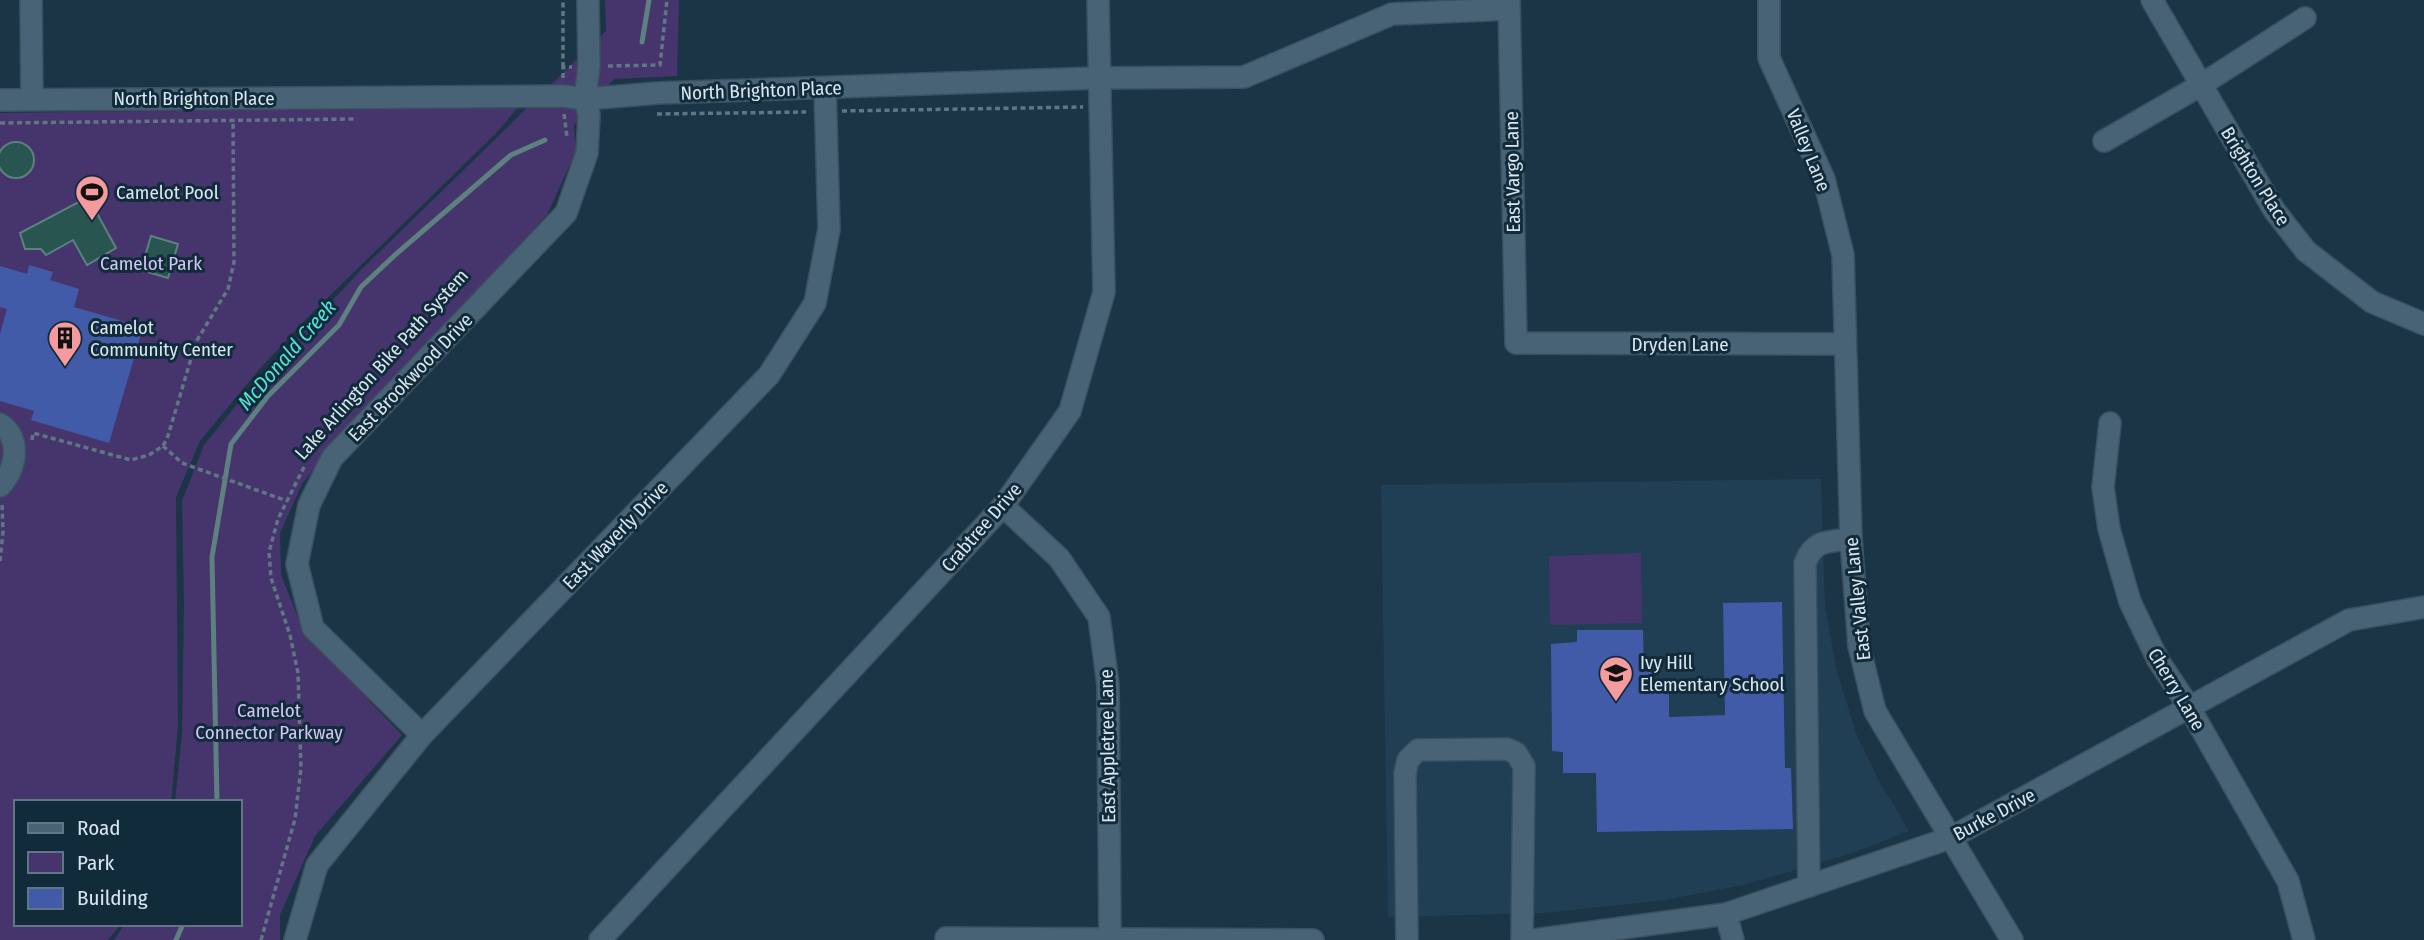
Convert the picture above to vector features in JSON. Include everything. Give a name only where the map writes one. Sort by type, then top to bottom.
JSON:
[{"type":"street","points":[[31,0],[32,99]]},
{"type":"street","name":"East Brookwood Drive","points":[[422,735],[313,628],[297,564],[309,505],[332,458],[566,213],[586,153],[589,115],[585,99],[589,66],[588,0]]},
{"type":"street","name":"Crabtree Drive","points":[[600,940],[1003,506],[1070,411],[1104,292],[1098,0]]},
{"type":"street","name":"Valley Lane","points":[[1769,0],[1769,58],[1824,178],[1843,255],[1844,344]]},
{"type":"street","points":[[2152,0],[2201,85]]},
{"type":"street","name":"North Brighton Place","points":[[0,100],[563,96],[585,99],[658,93],[1098,78],[1244,77],[1392,14],[1509,4]]},
{"type":"street","name":"East Vargo Lane","points":[[1509,4],[1516,343]]},
{"type":"street","points":[[2104,141],[2201,85],[2305,18]]},
{"type":"street","name":"Brighton Place","points":[[2201,85],[2274,210],[2306,251],[2372,302],[2424,324]]},
{"type":"street","name":"East Waverly Drive","points":[[295,940],[317,865],[422,735],[769,375],[815,303],[829,229],[825,88]]},
{"type":"street","name":"Dryden Lane","points":[[1516,343],[1844,344]]},
{"type":"street","name":"East Valley Lane","points":[[1844,344],[1850,539],[1859,646],[1875,711],[2012,940]]},
{"type":"street","name":"Cherry Lane","points":[[2110,423],[2103,487],[2118,564],[2130,602],[2158,660],[2189,707],[2288,881],[2304,940]]},
{"type":"street","points":[[0,424],[13,441],[15,456],[10,476],[1,492]]},
{"type":"street","name":"East Appletree Lane","points":[[1003,506],[1059,558],[1099,617],[1108,685],[1110,939]]},
{"type":"street","points":[[1809,886],[1805,563],[1816,545],[1850,539]]},
{"type":"street","name":"Burke Drive","points":[[1534,940],[1726,914],[1950,838],[2349,620],[2424,607]]},
{"type":"street","points":[[1407,940],[1405,780],[1408,760],[1418,750],[1507,749],[1516,753],[1524,766],[1522,940]]},
{"type":"street","points":[[1726,914],[1733,940]]},
{"type":"street","points":[[946,938],[1313,940]]},
{"type":"path","points":[[563,0],[563,96],[567,147]]},
{"type":"path","points":[[563,67],[660,65],[667,0]]},
{"type":"path","points":[[31,444],[33,433],[131,460],[149,455],[163,446],[196,342],[228,289],[234,262],[233,120]]},
{"type":"path","points":[[163,446],[182,463],[287,501]]},
{"type":"path","name":"Lake Arlington Bike Path System","points":[[261,940],[295,819],[301,768],[299,673],[290,635],[271,578],[269,552],[278,519],[308,461]]},
{"type":"path","points":[[0,561],[3,532],[1,492]]},
{"type":"shaded area","points":[[9,143],[23,143],[33,153],[33,167],[23,177],[9,177],[-1,167],[-1,153]]},
{"type":"shaded area","points":[[88,197],[116,248],[87,265],[73,240],[46,255],[41,249],[25,249],[20,233]]},
{"type":"shaded area","points":[[151,236],[178,244],[168,278],[141,270]]},
{"type":"shaded area","name":"Ivy Hill Elementary School","points":[[1821,479],[1825,606],[1837,672],[1856,733],[1878,779],[1909,831],[1852,853],[1789,872],[1743,885],[1665,900],[1544,913],[1388,917],[1381,485]]},
{"type":"green space","name":"Camelot Connector Parkway","points":[[605,0],[679,0],[677,76],[614,79],[574,125],[576,151],[547,215],[343,430],[302,484],[280,533],[281,575],[304,632],[402,735],[315,836],[280,915],[280,940],[114,940],[124,926],[242,926],[242,800],[175,800],[182,734],[182,501],[204,445],[246,393],[361,270],[606,31]]},
{"type":"green space","name":"Camelot Park","points":[[519,106],[498,131],[306,319],[256,373],[200,441],[176,497],[178,726],[171,800],[14,800],[14,926],[119,926],[108,940],[0,940],[0,113]]},
{"type":"green space","points":[[1641,553],[1642,623],[1550,625],[1549,556]]},
{"type":"building","name":"Camelot Community Center","points":[[29,265],[53,272],[50,280],[79,289],[74,307],[143,327],[109,443],[31,420],[34,411],[0,401],[0,334],[7,309],[0,307],[0,266],[27,274]]},
{"type":"building","points":[[1782,602],[1785,768],[1791,768],[1793,829],[1597,832],[1596,773],[1563,773],[1563,752],[1552,751],[1551,644],[1577,642],[1577,630],[1643,630],[1644,669],[1654,669],[1655,689],[1669,688],[1669,717],[1725,715],[1723,603]]},
{"type":"waterway","name":"McDonald Creek","points":[[642,42],[649,0]]},
{"type":"waterway","name":"McDonald Creek","points":[[217,800],[212,557],[231,444],[268,396],[339,325],[361,287],[511,155],[545,140]]},
{"type":"waterway","name":"McDonald Creek","points":[[176,940],[182,926]]},
{"type":"place","name":"Camelot Pool","points":[[92,222]]},
{"type":"place","name":"Camelot Community Center","points":[[65,368]]},
{"type":"place","name":"Ivy Hill Elementary School","points":[[1616,703]]}]
